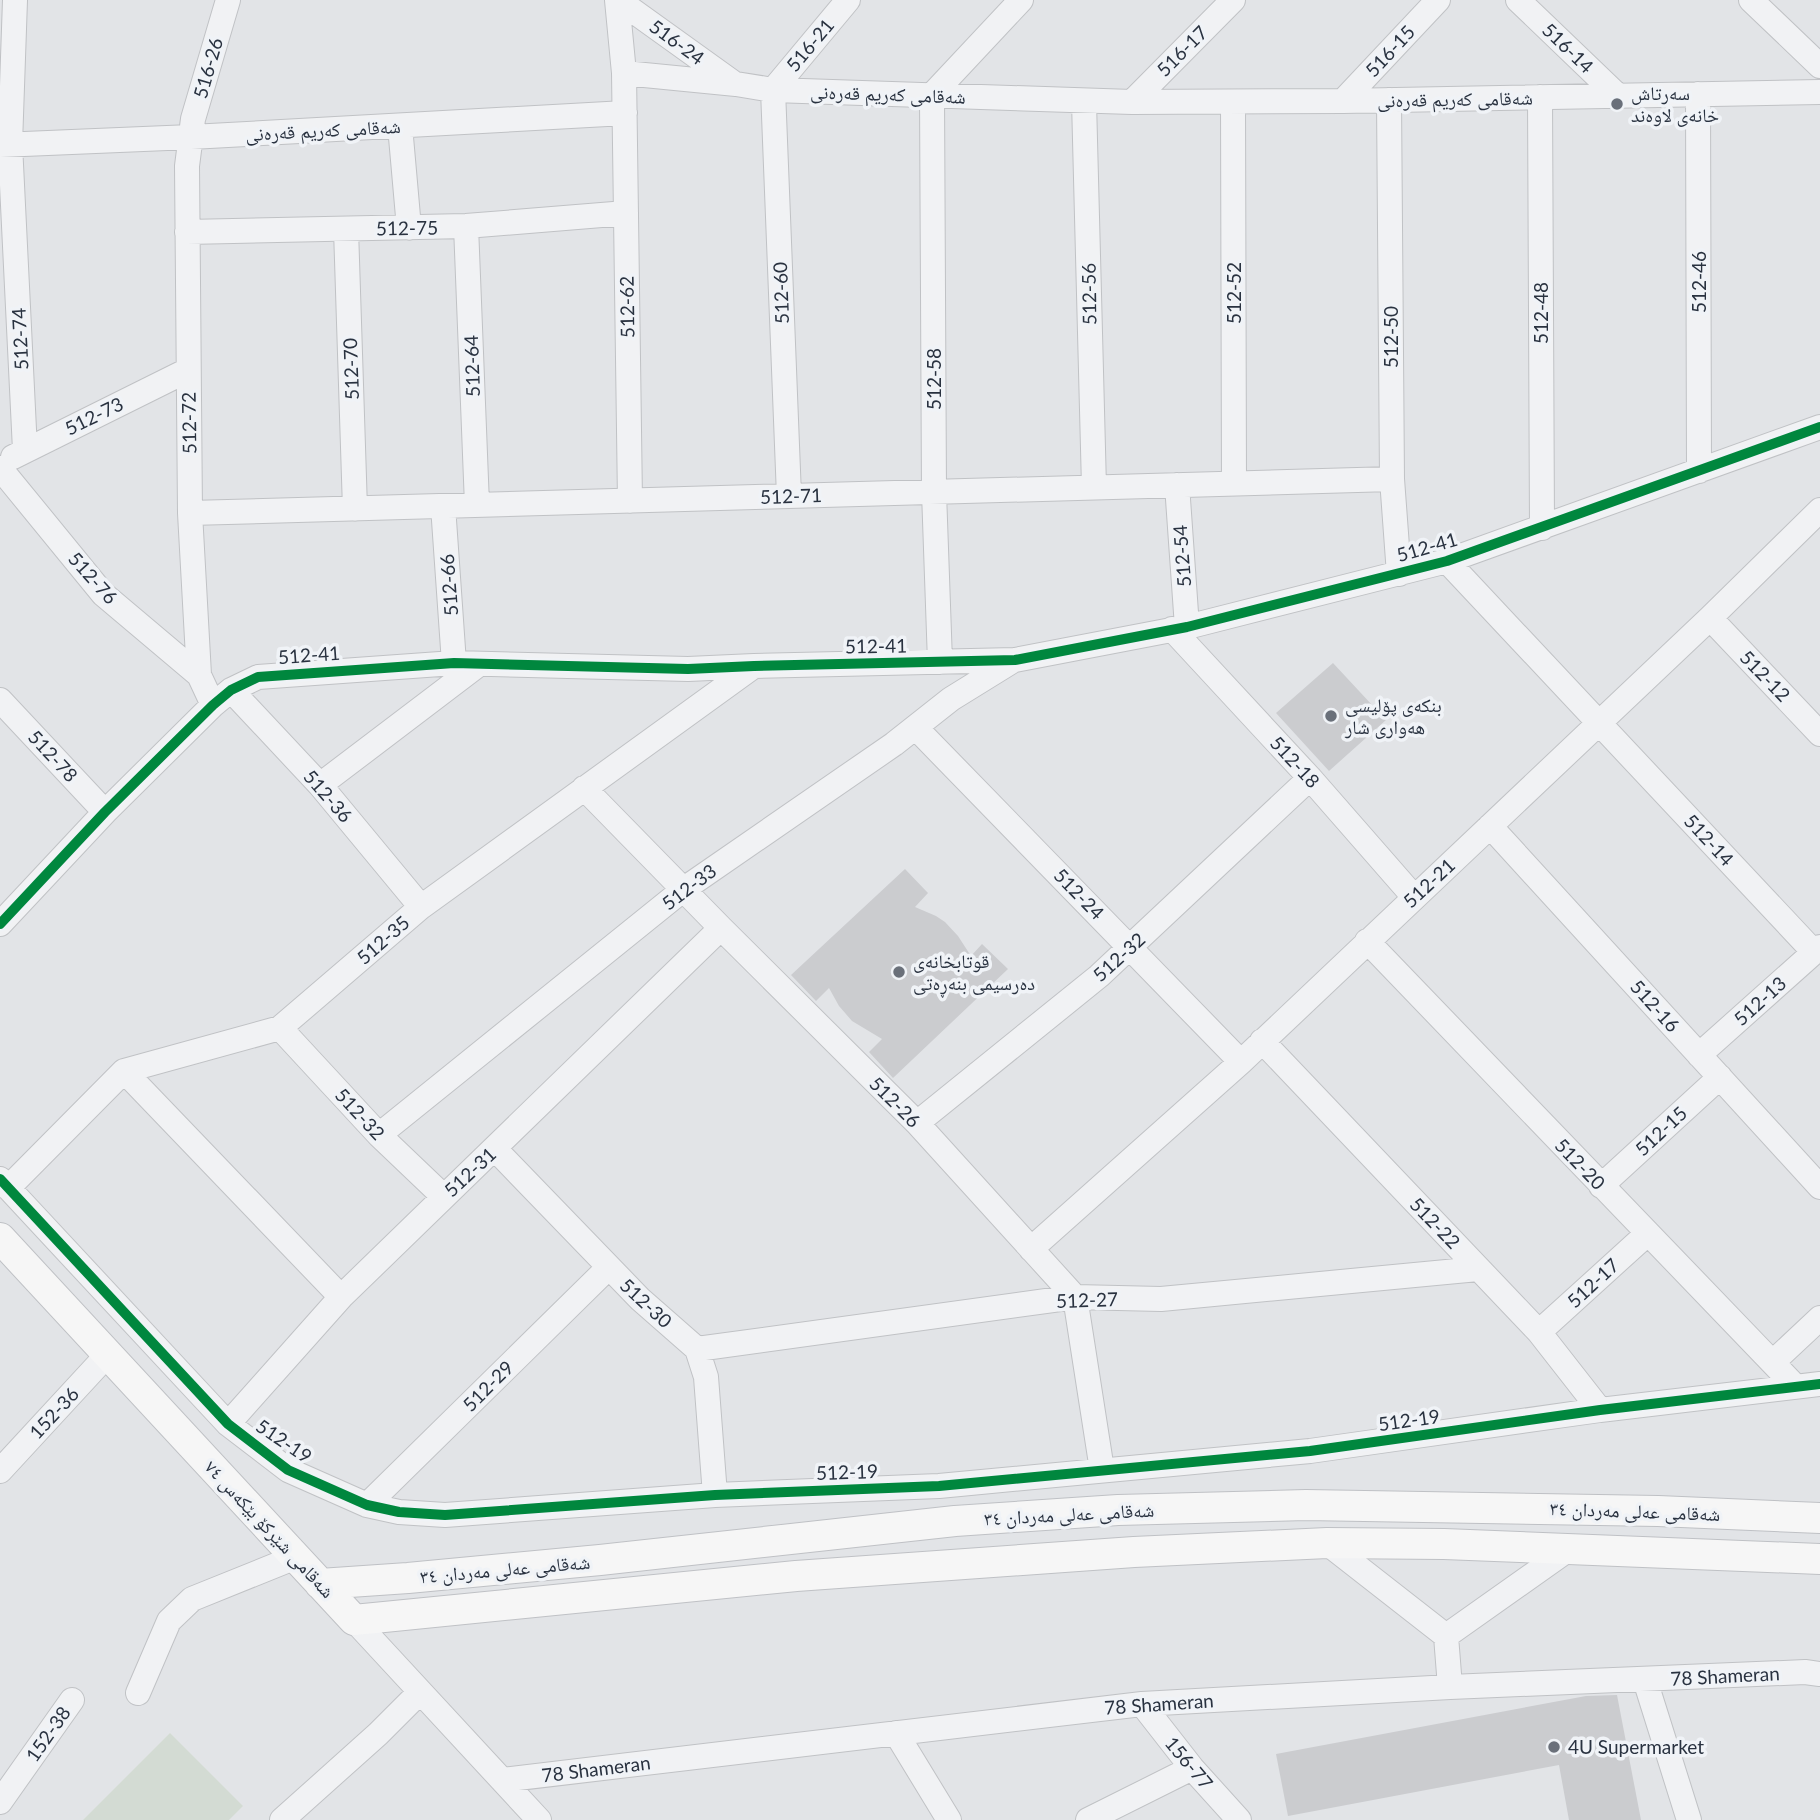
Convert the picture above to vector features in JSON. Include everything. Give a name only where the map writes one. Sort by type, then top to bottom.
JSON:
[{"type":"main road","name":"شەقامی شێرکۆ بێکەس ٧٤","points":[[0,1238],[354,1620]]},
{"type":"main road","name":"شەقامی عەلی مەردان ٣٤","points":[[320,1584],[586,1562],[955,1521],[1118,1510],[1306,1505],[1658,1511],[1820,1518]]},
{"type":"main road","name":"شەقامی عەلی مەردان ٣٤","points":[[354,1620],[796,1576],[1135,1552],[1327,1543],[1444,1544],[1820,1559]]},
{"type":"street","name":"512-74","points":[[15,0],[5,144],[25,450]]},
{"type":"street","name":"516-26","points":[[191,137],[193,119],[228,0]]},
{"type":"street","points":[[618,0],[625,113]]},
{"type":"street","name":"516-24","points":[[618,0],[736,84]]},
{"type":"street","name":"516-21","points":[[773,90],[848,0]]},
{"type":"street","points":[[932,95],[1021,0]]},
{"type":"street","name":"516-17","points":[[1132,102],[1233,0]]},
{"type":"street","name":"516-15","points":[[1343,101],[1438,0]]},
{"type":"street","name":"516-14","points":[[1518,0],[1618,96]]},
{"type":"street","points":[[1751,0],[1820,66]]},
{"type":"street","name":"شەقامی کەریم قەرەنی","points":[[624,72],[773,90],[1132,102],[1820,92]]},
{"type":"street","name":"512-60","points":[[773,90],[789,496]]},
{"type":"street","name":"512-46","points":[[1698,94],[1699,471]]},
{"type":"street","name":"512-58","points":[[932,95],[934,492],[940,662]]},
{"type":"street","name":"512-48","points":[[1540,97],[1542,528]]},
{"type":"street","name":"512-50","points":[[1389,100],[1392,479],[1399,574]]},
{"type":"street","name":"512-56","points":[[1084,101],[1094,487]]},
{"type":"street","name":"512-52","points":[[1233,102],[1234,483]]},
{"type":"street","name":"شەقامی کەریم قەرەنی","points":[[5,144],[191,137],[625,113]]},
{"type":"street","name":"512-62","points":[[625,113],[630,501]]},
{"type":"street","points":[[400,126],[409,228]]},
{"type":"street","name":"512-72","points":[[191,137],[187,166],[190,513],[199,675],[222,698]]},
{"type":"street","name":"512-75","points":[[187,232],[466,226],[626,213]]},
{"type":"street","name":"512-64","points":[[466,226],[477,505]]},
{"type":"street","name":"512-70","points":[[346,229],[355,509]]},
{"type":"street","name":"512-73","points":[[0,466],[25,450],[188,370]]},
{"type":"street","name":"512-41","points":[[0,924],[105,812],[222,698],[258,677],[466,664],[688,669],[1015,660],[1180,628],[1447,561],[1820,427]]},
{"type":"street","name":"512-76","points":[[0,466],[103,594],[199,675]]},
{"type":"street","name":"512-71","points":[[190,513],[1392,479]]},
{"type":"street","name":"512-54","points":[[1177,485],[1180,628]]},
{"type":"street","name":"512-66","points":[[443,506],[466,664]]},
{"type":"street","name":"512-21","points":[[1031,1249],[1241,1062],[1367,941],[1602,724],[1820,510]]},
{"type":"street","name":"512-14","points":[[1447,561],[1817,949]]},
{"type":"street","name":"512-12","points":[[1710,618],[1820,734]]},
{"type":"street","name":"512-18","points":[[1180,628],[1414,897]]},
{"type":"street","name":"512-33","points":[[379,1135],[684,889],[916,727],[951,699],[1015,660]]},
{"type":"street","points":[[320,785],[466,664]]},
{"type":"street","name":"512-35","points":[[4,1184],[124,1072],[280,1028],[421,907],[754,666]]},
{"type":"street","name":"512-36","points":[[222,698],[320,785],[421,907]]},
{"type":"street","name":"512-78","points":[[0,700],[105,812]]},
{"type":"street","name":"512-24","points":[[916,727],[1241,1062]]},
{"type":"street","name":"512-32","points":[[917,1123],[1099,976],[1310,778]]},
{"type":"street","name":"512-26","points":[[584,788],[917,1123],[1075,1297]]},
{"type":"street","name":"512-16","points":[[1490,826],[1820,1187]]},
{"type":"street","name":"512-31","points":[[228,1424],[341,1297],[721,928]]},
{"type":"street","name":"512-20","points":[[1367,941],[1795,1386]]},
{"type":"street","name":"512-13","points":[[1699,1055],[1817,949]]},
{"type":"street","name":"512-32","points":[[280,1028],[379,1135],[444,1197]]},
{"type":"street","name":"512-22","points":[[1262,1041],[1539,1332],[1600,1410]]},
{"type":"street","points":[[124,1072],[341,1297]]},
{"type":"street","name":"512-15","points":[[1601,1186],[1720,1077]]},
{"type":"street","name":"512-30","points":[[495,1149],[640,1299],[697,1349]]},
{"type":"street","name":"512-19","points":[[4,1184],[228,1424],[288,1470],[367,1505],[399,1512],[445,1515],[715,1495],[940,1486],[1310,1451],[1600,1410],[1820,1384]]},
{"type":"street","name":"512-17","points":[[1539,1332],[1647,1234]]},
{"type":"street","name":"512-29","points":[[367,1505],[609,1267]]},
{"type":"street","name":"512-27","points":[[697,1349],[1075,1297],[1161,1299],[1478,1269]]},
{"type":"street","points":[[1075,1297],[1102,1471]]},
{"type":"street","points":[[1773,1362],[1820,1318]]},
{"type":"street","points":[[697,1349],[706,1377],[715,1495]]},
{"type":"street","name":"152-36","points":[[0,1471],[108,1354]]},
{"type":"street","points":[[1327,1543],[1446,1636],[1450,1687]]},
{"type":"street","points":[[1446,1636],[1569,1549]]},
{"type":"street","points":[[138,1693],[169,1621],[192,1599],[296,1557]]},
{"type":"street","name":"شەقامی شێرکۆ بێکەس ٧٤","points":[[354,1620],[502,1780],[526,1816]]},
{"type":"street","name":"78 Shameran","points":[[502,1780],[1142,1704],[1450,1687],[1805,1672],[1820,1674]]},
{"type":"street","points":[[1645,1680],[1689,1820]]},
{"type":"street","points":[[282,1820],[378,1734],[420,1692]]},
{"type":"street","name":"152-38","points":[[0,1802],[72,1700]]},
{"type":"street","name":"156-77","points":[[1142,1704],[1192,1768],[1239,1820]]},
{"type":"street","points":[[896,1733],[949,1820]]},
{"type":"street","points":[[1088,1820],[1192,1768]]},
{"type":"shaded area","points":[[170,1733],[243,1806],[229,1820],[83,1820]]},
{"type":"building","name":"بنکەی پۆلیسی هەواری شار","points":[[1333,663],[1386,720],[1329,771],[1276,713]]},
{"type":"building","name":"قوتابخانەی دەرسیمی بنەڕەتی","points":[[905,869],[928,893],[915,907],[945,922],[971,956],[982,944],[1008,969],[893,1078],[869,1052],[882,1039],[852,1021],[829,988],[816,1001],[791,975]]},
{"type":"building","points":[[1617,1695],[1641,1820],[1569,1820],[1559,1765],[1288,1816],[1276,1754],[1586,1696]]},
{"type":"cycle path","points":[[0,924],[105,812],[213,705],[231,690],[258,677],[454,663],[688,669],[1015,660],[1187,627],[1447,561],[1820,427]]},
{"type":"cycle path","points":[[0,1179],[228,1424],[288,1470],[367,1505],[399,1512],[445,1515],[715,1495],[939,1486],[1310,1451],[1600,1410],[1820,1384]]},
{"type":"place","name":"سەرتاش خانەی لاوەند","points":[[1617,104]]},
{"type":"place","name":"بنکەی پۆلیسی هەواری شار","points":[[1331,716]]},
{"type":"place","name":"قوتابخانەی دەرسیمی بنەڕەتی","points":[[899,972]]},
{"type":"place","name":"4U Supermarket","points":[[1554,1747]]}]
